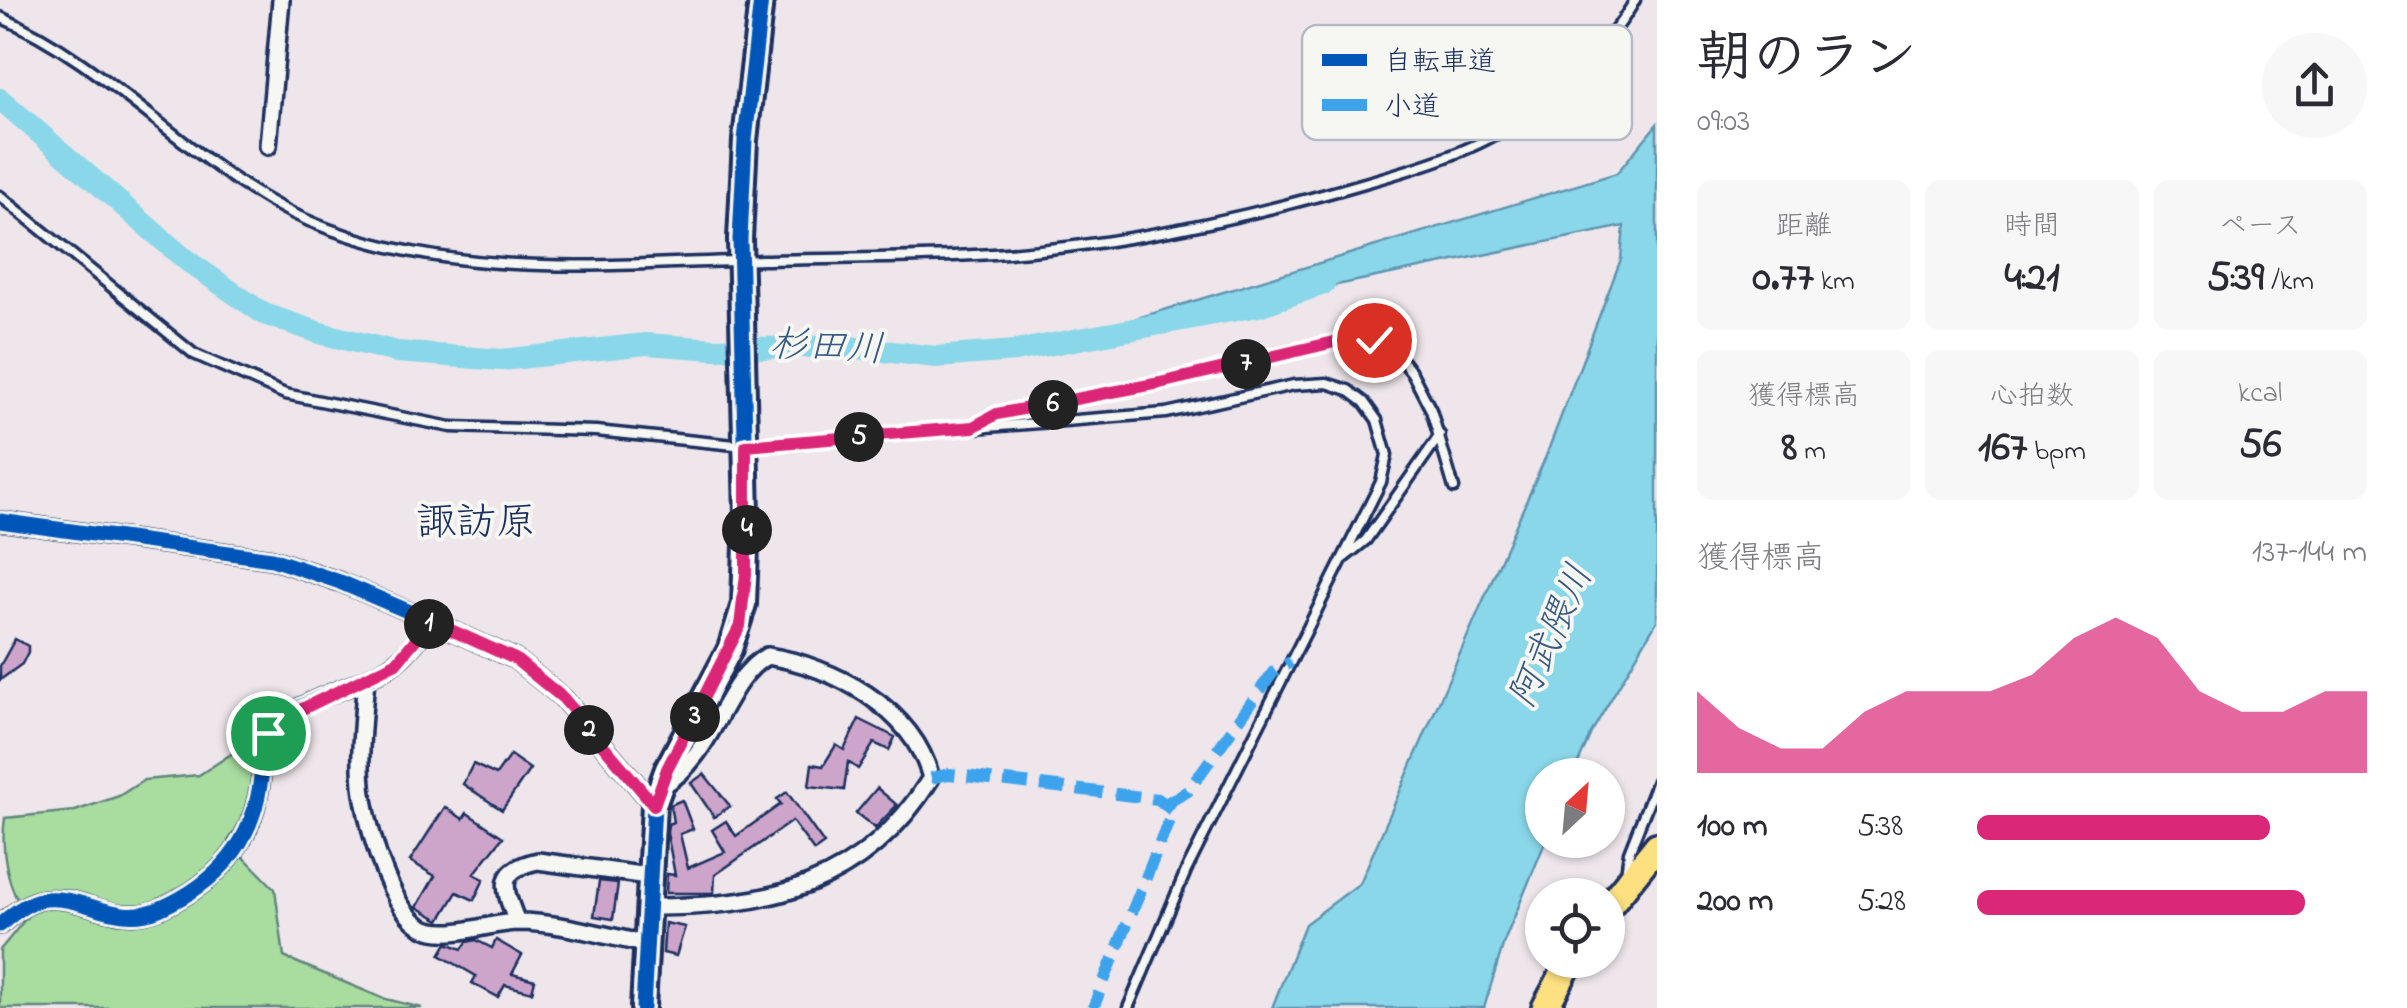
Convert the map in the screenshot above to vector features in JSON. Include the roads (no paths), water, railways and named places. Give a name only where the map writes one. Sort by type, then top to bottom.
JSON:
[{"type":"main road","points":[[1625,883],[1657,846]]},
{"type":"main road","points":[[1546,1008],[1562,978]]},
{"type":"street","points":[[268,146],[281,0]]},
{"type":"street","points":[[643,1008],[648,876],[658,796],[740,626],[746,574],[742,267],[745,140],[761,0]]},
{"type":"street","points":[[0,521],[272,559],[340,582],[515,659],[563,698],[658,796]]},
{"type":"street","points":[[0,925],[18,910],[46,898],[127,916],[155,911],[198,889],[233,856],[255,818],[262,746],[268,733],[292,714],[396,663],[431,621]]},
{"type":"street","points":[[647,907],[712,907],[787,894],[870,850],[894,828],[931,778],[916,745],[890,713],[845,681],[793,660],[766,656],[747,673],[688,769],[658,796]]},
{"type":"street","points":[[366,679],[361,745],[363,792],[372,837],[404,913],[419,926],[435,932],[516,922],[646,944]]},
{"type":"street","points":[[516,922],[505,884],[508,873],[520,865],[538,861],[648,876]]},
{"type":"lane","points":[[1613,25],[1634,0]]},
{"type":"lane","points":[[0,18],[79,65],[272,204],[331,230],[457,262],[742,267],[995,254],[1148,235],[1314,198],[1419,167],[1480,140]]},
{"type":"lane","points":[[0,196],[194,354],[285,394],[450,427],[596,431],[746,446],[1166,413],[1310,383],[1348,390],[1364,402],[1376,420],[1386,455],[1382,482],[1186,870],[1128,1008]]},
{"type":"lane","points":[[973,427],[997,414],[1160,383],[1360,336],[1394,350],[1412,373],[1440,435],[1454,488]]},
{"type":"lane","points":[[1343,558],[1366,540],[1440,435]]},
{"type":"lane","points":[[1625,883],[1628,852],[1657,781]]},
{"type":"water","name":"阿武隈川","points":[[1657,124],[1657,621],[1580,758],[1525,758],[1525,858],[1539,858],[1530,878],[1525,878],[1525,891],[1484,1008],[1272,1008],[1305,924],[1360,883],[1546,456],[1621,259],[1624,226],[1055,343],[1617,173]]},
{"type":"waterway","name":"杉田川","points":[[0,99],[186,260],[264,314],[397,352],[502,360],[646,344],[715,349],[840,346],[936,357],[1015,351],[1258,306],[1324,284]]},
{"type":"district","name":"諏訪原","points":[[476,524]]}]
